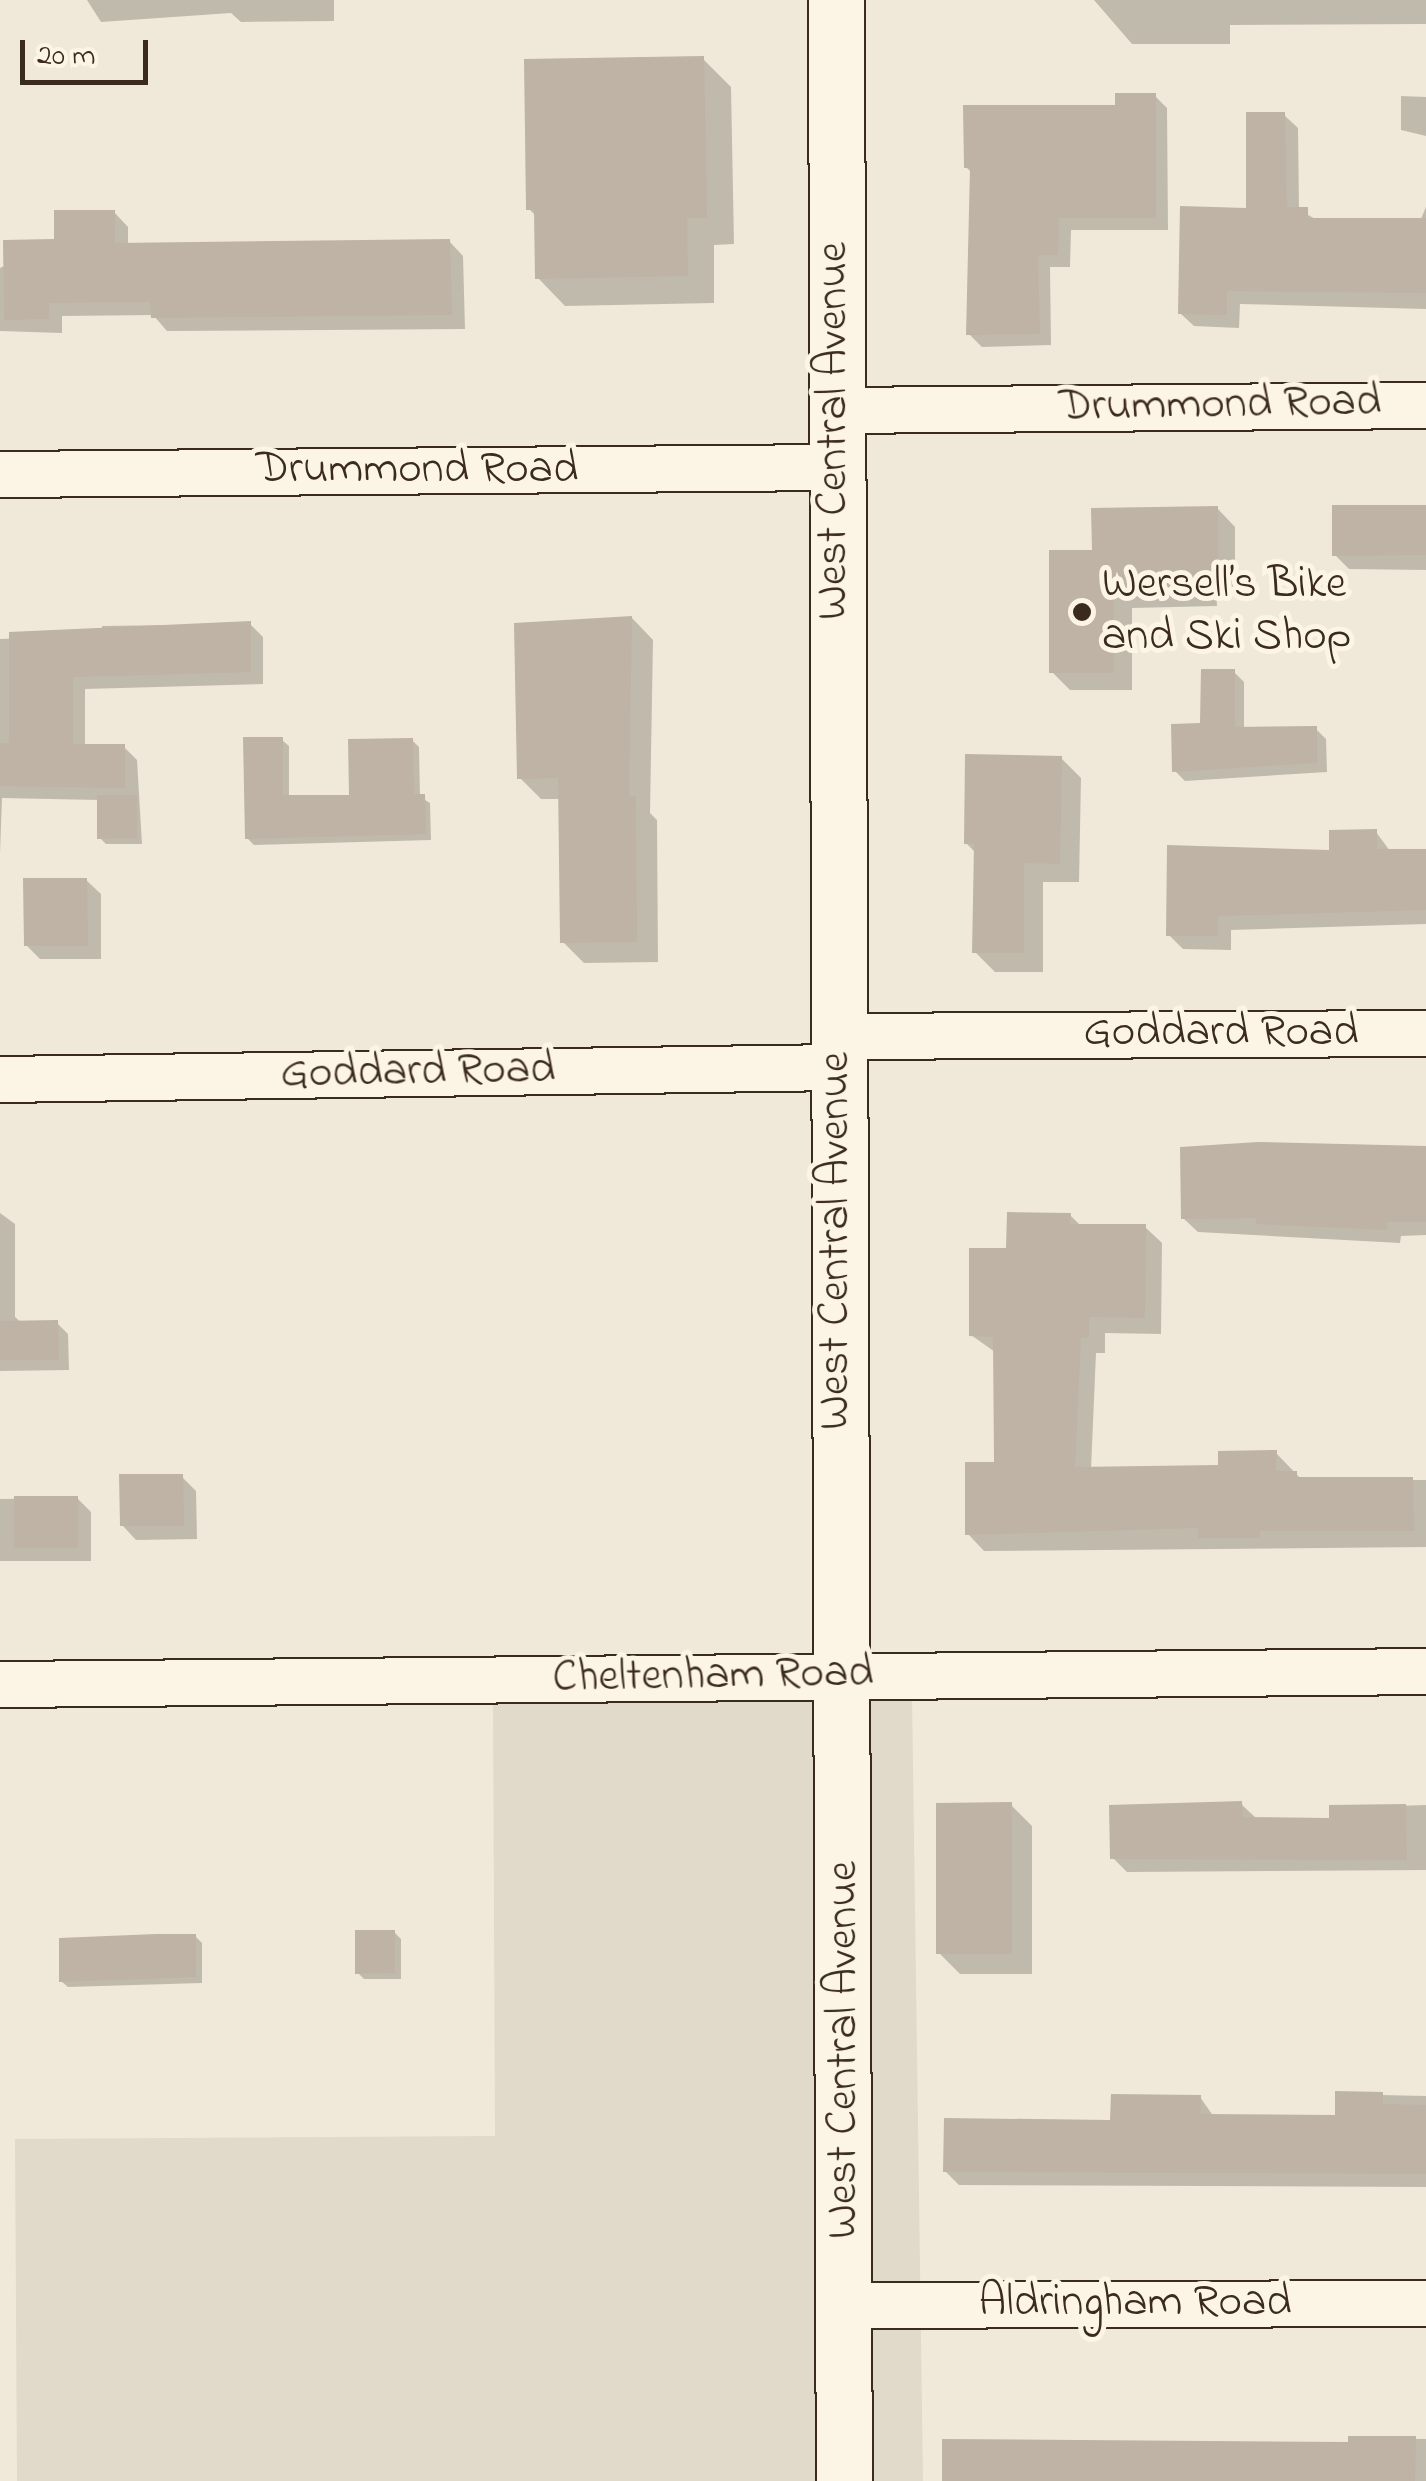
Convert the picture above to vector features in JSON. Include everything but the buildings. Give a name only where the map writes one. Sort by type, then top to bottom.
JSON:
[{"type":"main road","name":"West Central Avenue","points":[[836,0],[837,1674],[844,1755],[844,2481]]},
{"type":"street","name":"Drummond Road","points":[[834,410],[1426,404]]},
{"type":"street","name":"Drummond Road","points":[[0,474],[834,467]]},
{"type":"street","name":"Goddard Road","points":[[0,1079],[1426,1033]]},
{"type":"street","name":"Cheltenham Road","points":[[0,1684],[1426,1671]]},
{"type":"street","name":"Aldringham Road","points":[[844,2305],[1426,2303]]},
{"type":"shaded area","points":[[912,1694],[923,2481],[17,2481],[15,2139],[495,2136],[493,1699]]},
{"type":"place","name":"Wersell’s Bike and Ski Shop","points":[[1082,612]]}]
